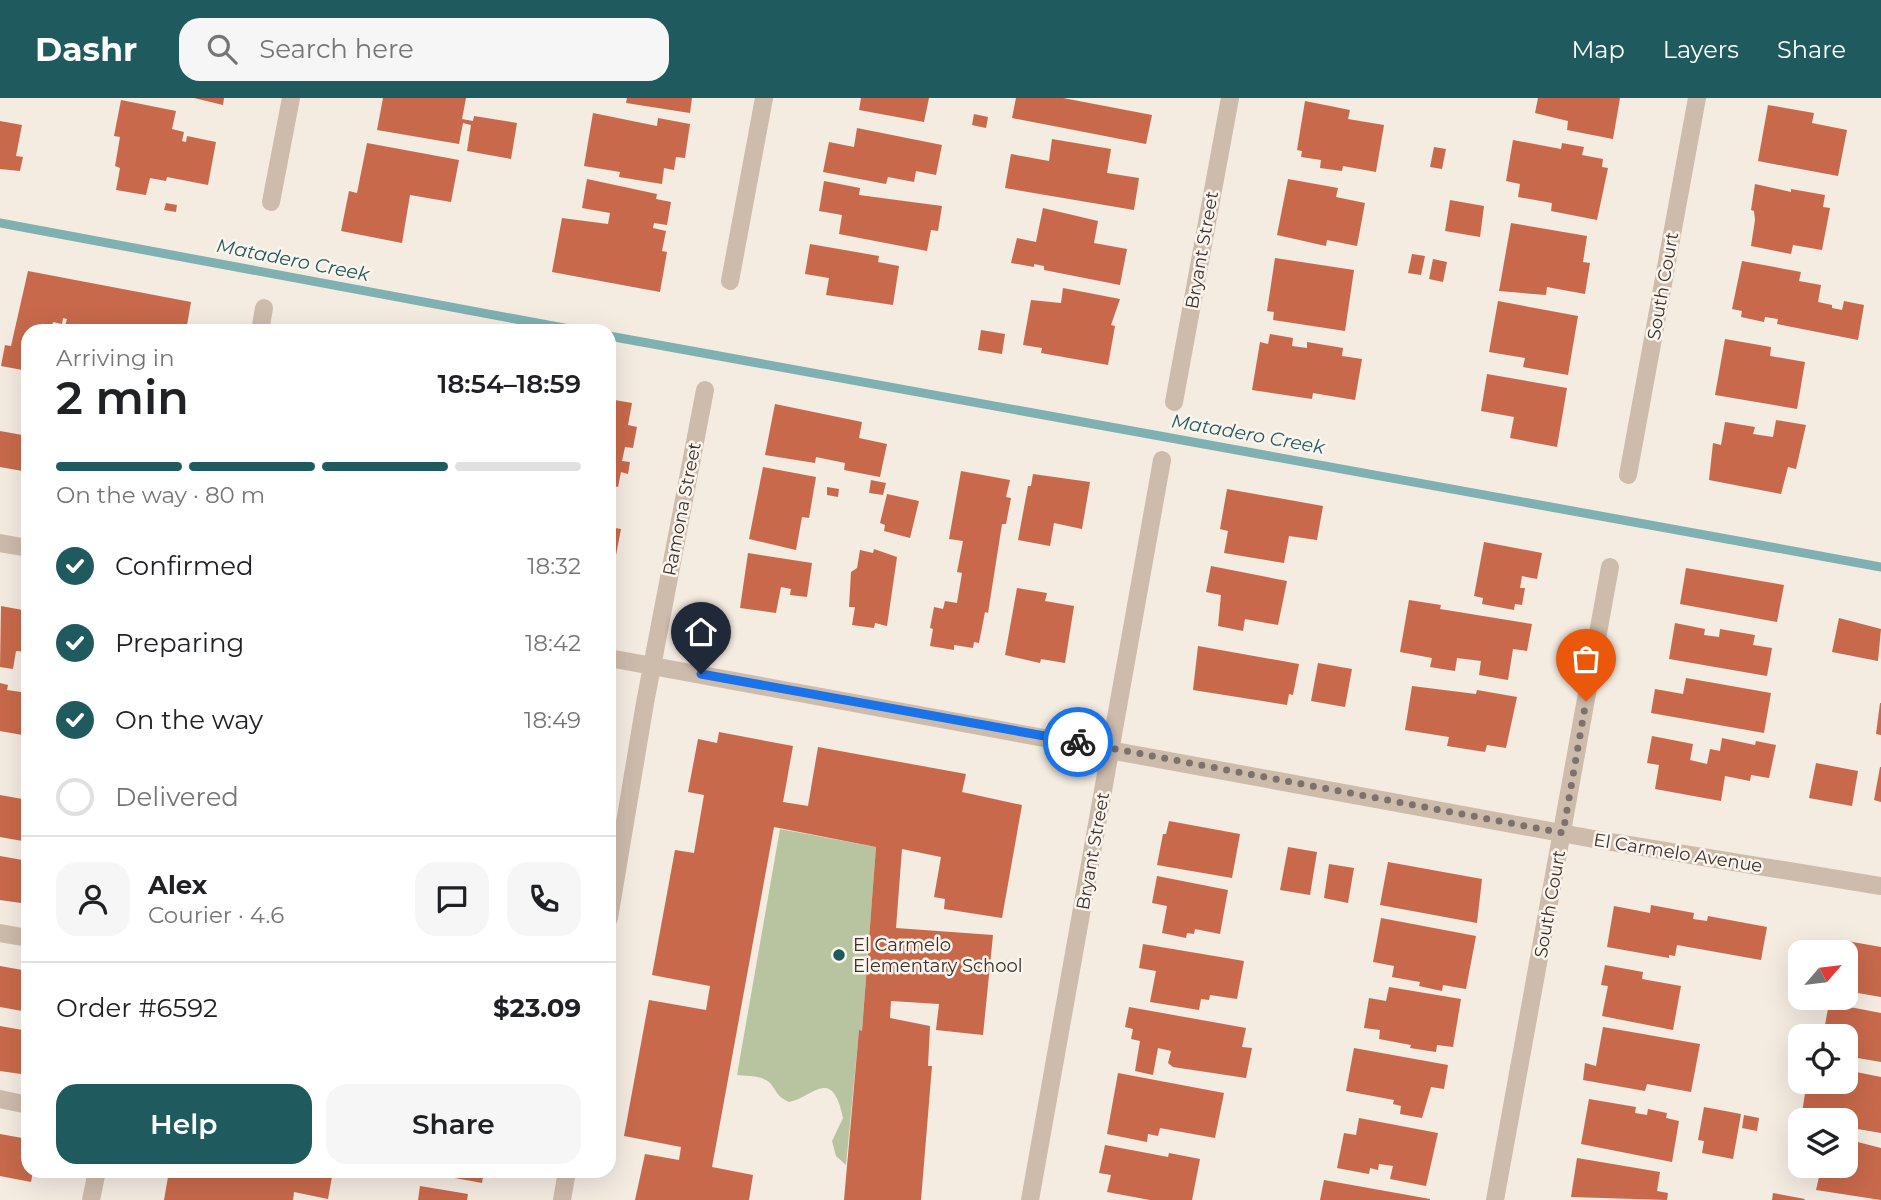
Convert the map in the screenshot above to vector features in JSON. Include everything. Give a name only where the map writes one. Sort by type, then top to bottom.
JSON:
[{"type":"street","points":[[271,202],[291,98]]},
{"type":"street","points":[[730,281],[764,98]]},
{"type":"street","name":"Bryant Street","points":[[1174,402],[1230,98]]},
{"type":"street","name":"South Court","points":[[1628,475],[1698,98]]},
{"type":"street","points":[[261,324],[264,308]]},
{"type":"street","name":"Ramona Street","points":[[616,877],[652,666],[705,390]]},
{"type":"street","name":"Bryant Street","points":[[1030,1200],[1163,460]]},
{"type":"street","points":[[0,543],[21,547]]},
{"type":"street","name":"South Court","points":[[1495,1200],[1610,567]]},
{"type":"street","name":"El Carmelo Avenue","points":[[616,659],[1563,833],[1881,886]]},
{"type":"street","points":[[0,933],[21,937]]},
{"type":"street","points":[[0,1100],[21,1104]]},
{"type":"street","points":[[92,1200],[96,1178]]},
{"type":"street","points":[[562,1200],[566,1178]]},
{"type":"green space","points":[[780,829],[876,847],[862,1031],[859,1031],[846,1165],[836,1156],[832,1141],[843,1118],[833,1092],[827,1088],[820,1089],[789,1102],[780,1096],[767,1080],[737,1075]]},
{"type":"building","points":[[194,98],[224,98],[223,105]]},
{"type":"building","points":[[383,98],[466,98],[462,119],[473,121],[474,116],[517,123],[511,159],[467,151],[471,125],[463,123],[459,144],[377,130]]},
{"type":"building","points":[[627,98],[692,98],[690,113],[626,103]]},
{"type":"building","points":[[861,98],[929,98],[924,122],[859,110]]},
{"type":"building","points":[[1016,98],[1063,98],[1152,115],[1146,144],[1012,118]]},
{"type":"building","points":[[1538,98],[1620,98],[1613,139],[1567,130],[1568,121],[1535,113]]},
{"type":"building","points":[[121,100],[176,111],[172,129],[184,132],[182,141],[186,142],[187,136],[216,142],[208,185],[167,177],[166,181],[150,178],[146,195],[116,190],[120,168],[115,166],[120,137],[114,136]]},
{"type":"building","points":[[1305,101],[1350,110],[1348,119],[1384,125],[1376,172],[1343,166],[1342,171],[1320,168],[1321,160],[1301,157],[1302,151],[1297,150]]},
{"type":"building","points":[[1768,105],[1814,113],[1812,123],[1847,130],[1838,176],[1758,161]]},
{"type":"building","points":[[593,113],[657,126],[658,118],[690,124],[685,158],[676,157],[674,170],[664,168],[662,184],[619,177],[620,172],[584,166]]},
{"type":"building","points":[[974,114],[988,117],[986,128],[972,125]]},
{"type":"building","points":[[0,121],[22,125],[16,156],[23,157],[20,171],[0,169]]},
{"type":"building","points":[[857,128],[942,145],[936,175],[916,171],[914,182],[888,177],[886,184],[823,172],[829,142],[854,147]]},
{"type":"building","points":[[1052,139],[1111,149],[1107,173],[1139,178],[1134,210],[1005,188],[1011,154],[1049,161]]},
{"type":"building","points":[[1513,140],[1561,149],[1562,143],[1584,147],[1582,155],[1603,159],[1602,167],[1608,168],[1597,220],[1551,211],[1552,203],[1518,197],[1520,184],[1506,181]]},
{"type":"building","points":[[367,143],[459,160],[451,202],[410,195],[402,243],[341,231],[349,191],[357,193]]},
{"type":"building","points":[[1434,147],[1446,149],[1442,169],[1430,167]]},
{"type":"building","points":[[587,179],[657,194],[656,199],[671,202],[667,225],[654,223],[653,228],[666,231],[662,251],[667,252],[660,292],[552,272],[562,218],[608,224],[610,213],[582,208]]},
{"type":"building","points":[[1288,179],[1338,188],[1336,197],[1365,203],[1357,246],[1327,240],[1326,246],[1277,235]]},
{"type":"building","points":[[824,181],[860,188],[859,195],[942,206],[938,231],[931,230],[927,251],[839,234],[842,215],[819,211]]},
{"type":"building","points":[[1755,184],[1791,192],[1791,189],[1825,195],[1823,207],[1830,208],[1822,250],[1793,245],[1791,254],[1751,246],[1755,220],[1754,211],[1751,210]]},
{"type":"building","points":[[1450,200],[1484,206],[1480,237],[1445,231]]},
{"type":"building","points":[[166,203],[177,205],[176,212],[164,210]]},
{"type":"building","points":[[1043,208],[1098,221],[1094,243],[1127,249],[1120,285],[1044,270],[1044,266],[1011,263],[1017,238],[1036,242]]},
{"type":"building","points":[[1511,223],[1587,236],[1583,262],[1590,263],[1585,294],[1547,287],[1546,295],[1499,291]]},
{"type":"building","points":[[810,244],[879,256],[878,262],[899,266],[893,305],[826,295],[829,278],[805,274]]},
{"type":"building","points":[[1412,254],[1425,256],[1421,275],[1408,273]]},
{"type":"building","points":[[1275,258],[1354,270],[1345,331],[1273,320],[1274,312],[1267,311]]},
{"type":"building","points":[[1433,259],[1447,262],[1443,282],[1429,279]]},
{"type":"building","points":[[1742,261],[1801,272],[1799,281],[1821,285],[1818,302],[1832,305],[1832,308],[1842,310],[1844,301],[1864,305],[1858,340],[1777,324],[1778,319],[1765,317],[1764,322],[1741,317],[1742,311],[1732,309]]},
{"type":"building","points":[[28,271],[191,302],[187,324],[66,324],[67,319],[63,318],[62,324],[21,324],[21,370],[1,366],[5,345],[11,346]]},
{"type":"building","points":[[1063,288],[1120,299],[1111,325],[1115,326],[1108,365],[1041,353],[1042,348],[1023,345],[1031,300],[1061,303]]},
{"type":"building","points":[[1498,301],[1578,316],[1568,375],[1523,367],[1525,358],[1489,352]]},
{"type":"building","points":[[981,330],[1005,334],[1002,354],[978,350]]},
{"type":"building","points":[[1270,334],[1293,338],[1292,346],[1307,348],[1307,342],[1343,348],[1342,356],[1362,359],[1355,400],[1313,393],[1312,399],[1252,390],[1260,342],[1268,344]]},
{"type":"building","points":[[1725,339],[1771,347],[1770,356],[1805,362],[1797,409],[1715,395]]},
{"type":"building","points":[[1487,374],[1567,388],[1557,447],[1510,438],[1514,417],[1481,411]]},
{"type":"building","points":[[616,400],[632,403],[628,425],[637,427],[633,448],[625,447],[622,461],[630,462],[628,474],[621,472],[618,487]]},
{"type":"building","points":[[775,404],[862,422],[859,438],[887,444],[880,477],[844,470],[845,463],[816,457],[815,463],[765,455]]},
{"type":"building","points":[[1776,420],[1806,425],[1796,469],[1788,467],[1781,494],[1709,480],[1713,443],[1721,445],[1725,422],[1755,427],[1753,434],[1773,437]]},
{"type":"building","points":[[0,431],[21,435],[21,471],[0,467]]},
{"type":"building","points":[[763,467],[816,477],[809,518],[802,517],[796,550],[749,539]]},
{"type":"building","points":[[961,471],[1010,480],[1006,497],[1011,498],[1006,524],[1002,524],[988,613],[985,612],[979,643],[974,642],[973,648],[954,645],[954,650],[930,646],[933,629],[930,628],[934,607],[943,609],[945,601],[957,603],[962,573],[957,572],[963,541],[949,539]]},
{"type":"building","points":[[1033,474],[1090,482],[1082,529],[1054,523],[1050,546],[1018,540],[1028,486],[1031,486]]},
{"type":"building","points":[[871,480],[886,483],[883,495],[869,493]]},
{"type":"building","points":[[827,487],[839,489],[838,497],[827,495]]},
{"type":"building","points":[[1227,489],[1323,506],[1317,540],[1289,536],[1284,563],[1224,553],[1228,531],[1220,529]]},
{"type":"building","points":[[887,494],[919,501],[910,538],[884,531],[885,525],[880,523]]},
{"type":"building","points":[[616,528],[621,529],[616,555]]},
{"type":"building","points":[[1484,542],[1542,553],[1537,579],[1522,576],[1520,588],[1525,588],[1522,605],[1515,604],[1514,610],[1482,604],[1483,598],[1474,596]]},
{"type":"building","points":[[874,549],[897,557],[887,626],[875,623],[874,628],[852,625],[855,607],[849,607],[851,572],[857,568],[860,550],[873,553]]},
{"type":"building","points":[[748,553],[812,563],[807,597],[790,595],[791,589],[781,587],[776,613],[740,608]]},
{"type":"building","points":[[1211,566],[1287,581],[1278,625],[1245,619],[1243,631],[1218,626],[1221,595],[1206,592]]},
{"type":"building","points":[[1686,568],[1784,585],[1777,622],[1680,604]]},
{"type":"building","points":[[1017,588],[1047,593],[1045,601],[1074,606],[1065,663],[1041,659],[1040,663],[1005,655]]},
{"type":"building","points":[[1409,600],[1441,605],[1440,609],[1532,624],[1527,651],[1513,649],[1508,680],[1479,675],[1481,661],[1457,658],[1455,671],[1430,667],[1432,658],[1400,652]]},
{"type":"building","points":[[1,606],[21,610],[21,651],[16,651],[13,669],[0,667]]},
{"type":"building","points":[[1839,618],[1881,629],[1878,661],[1832,652]]},
{"type":"building","points":[[1675,623],[1705,629],[1704,635],[1719,637],[1720,629],[1755,635],[1753,645],[1772,648],[1767,676],[1669,659]]},
{"type":"building","points":[[1198,646],[1299,664],[1293,695],[1289,694],[1287,705],[1193,690]]},
{"type":"building","points":[[1318,663],[1352,669],[1345,707],[1311,701]]},
{"type":"building","points":[[1686,678],[1771,693],[1764,733],[1651,713],[1655,689],[1683,694]]},
{"type":"building","points":[[0,683],[8,685],[7,690],[21,692],[21,735],[0,731]]},
{"type":"building","points":[[1412,686],[1476,694],[1477,690],[1517,697],[1506,748],[1487,745],[1485,752],[1447,746],[1449,737],[1405,730]]},
{"type":"building","points":[[1881,703],[1881,735],[1876,734]]},
{"type":"building","points":[[719,732],[793,746],[783,802],[808,806],[818,747],[966,774],[962,792],[1022,805],[1002,918],[944,909],[945,899],[934,897],[941,857],[902,849],[896,928],[993,935],[983,1035],[936,1030],[939,1004],[891,1001],[890,1018],[930,1026],[928,1066],[932,1066],[921,1200],[844,1200],[859,1030],[862,1031],[876,847],[774,827],[712,1167],[753,1175],[749,1200],[635,1200],[645,1154],[679,1160],[681,1147],[624,1136],[649,1000],[706,1010],[710,986],[652,975],[675,850],[694,853],[704,795],[688,792],[698,739],[717,743]]},
{"type":"building","points":[[1652,736],[1693,744],[1690,760],[1707,764],[1710,749],[1720,751],[1722,738],[1755,745],[1756,741],[1776,745],[1769,778],[1751,775],[1750,781],[1725,776],[1721,801],[1655,789],[1659,765],[1647,763]]},
{"type":"building","points":[[1816,763],[1858,771],[1852,806],[1809,798]]},
{"type":"building","points":[[1881,767],[1881,802],[1874,800]]},
{"type":"building","points":[[0,795],[21,799],[21,841],[0,837]]},
{"type":"building","points":[[1169,821],[1240,834],[1232,878],[1157,865],[1163,834],[1166,834]]},
{"type":"building","points":[[1288,847],[1317,852],[1310,895],[1280,890]]},
{"type":"building","points":[[0,856],[21,860],[21,903],[0,900]]},
{"type":"building","points":[[1388,862],[1482,879],[1477,923],[1380,905]]},
{"type":"building","points":[[1329,864],[1354,868],[1348,903],[1324,898]]},
{"type":"building","points":[[1157,876],[1228,890],[1220,934],[1195,929],[1194,934],[1187,933],[1186,938],[1162,933],[1167,906],[1152,903]]},
{"type":"building","points":[[1651,905],[1694,913],[1693,919],[1707,921],[1708,916],[1767,927],[1761,960],[1677,945],[1675,956],[1669,955],[1669,958],[1607,947],[1614,906],[1650,913]]},
{"type":"building","points":[[1381,918],[1476,936],[1466,989],[1443,985],[1442,991],[1419,986],[1420,982],[1392,977],[1394,966],[1373,962]]},
{"type":"building","points":[[1858,943],[1881,947],[1881,997],[1858,993]]},
{"type":"building","points":[[1143,944],[1244,961],[1237,999],[1210,995],[1209,1000],[1201,999],[1199,1010],[1150,1002],[1156,971],[1139,968]]},
{"type":"building","points":[[1605,965],[1643,972],[1642,979],[1681,986],[1673,1030],[1602,1016],[1608,986],[1601,985]]},
{"type":"building","points":[[0,966],[21,970],[21,1011],[0,1007]]},
{"type":"building","points":[[1389,987],[1461,999],[1453,1047],[1437,1045],[1436,1052],[1410,1048],[1411,1045],[1379,1039],[1380,1030],[1364,1028],[1369,998],[1386,1001]]},
{"type":"building","points":[[1129,1007],[1246,1028],[1242,1047],[1252,1048],[1246,1078],[1173,1067],[1168,1063],[1171,1051],[1158,1048],[1153,1075],[1135,1071],[1140,1041],[1131,1039],[1133,1029],[1125,1027]]},
{"type":"building","points":[[1858,1009],[1881,1013],[1881,1062],[1858,1058],[1858,1024],[1825,1024],[1828,1010]]},
{"type":"building","points":[[0,1026],[21,1030],[21,1074],[0,1071]]},
{"type":"building","points":[[1603,1027],[1700,1044],[1691,1092],[1647,1084],[1645,1091],[1583,1080],[1585,1063],[1596,1066]]},
{"type":"building","points":[[1354,1048],[1448,1065],[1444,1089],[1431,1087],[1422,1118],[1400,1114],[1401,1106],[1393,1104],[1394,1100],[1346,1091]]},
{"type":"building","points":[[1858,1072],[1881,1077],[1881,1133],[1858,1129],[1858,1108],[1803,1108],[1805,1094],[1858,1094]]},
{"type":"building","points":[[1118,1073],[1224,1093],[1215,1138],[1160,1128],[1158,1136],[1148,1134],[1147,1142],[1107,1134]]},
{"type":"building","points":[[1589,1099],[1636,1107],[1635,1113],[1647,1115],[1648,1109],[1667,1113],[1666,1118],[1679,1121],[1672,1162],[1581,1144]]},
{"type":"building","points":[[1704,1107],[1741,1114],[1733,1159],[1702,1153],[1704,1141],[1698,1140]]},
{"type":"building","points":[[1744,1115],[1759,1118],[1757,1131],[1742,1128]]},
{"type":"building","points":[[1359,1118],[1438,1133],[1426,1186],[1390,1179],[1393,1166],[1379,1164],[1378,1170],[1370,1168],[1369,1174],[1337,1168],[1344,1133],[1356,1135]]},
{"type":"building","points":[[0,1134],[21,1138],[21,1178],[32,1178],[31,1182],[0,1176]]},
{"type":"building","points":[[1858,1142],[1881,1148],[1881,1200],[1816,1190],[1819,1178],[1858,1178]]},
{"type":"building","points":[[1105,1145],[1168,1157],[1169,1153],[1200,1159],[1192,1200],[1150,1200],[1107,1192],[1111,1175],[1099,1173]]},
{"type":"building","points":[[1577,1158],[1660,1172],[1657,1191],[1668,1193],[1667,1200],[1571,1197]]},
{"type":"building","points":[[168,1178],[332,1178],[328,1199],[294,1192],[293,1200],[164,1200]]},
{"type":"building","points":[[454,1178],[483,1178],[482,1183]]},
{"type":"building","points":[[1324,1180],[1430,1199],[1430,1200],[1320,1200]]},
{"type":"building","points":[[420,1186],[468,1194],[467,1200],[418,1200]]},
{"type":"building","points":[[1773,1193],[1805,1199],[1772,1200]]},
{"type":"waterway","name":"Matadero Creek","points":[[0,223],[542,324]]},
{"type":"waterway","name":"Matadero Creek","points":[[616,337],[1881,567]]},
{"type":"way so far","points":[[1078,742],[1563,833],[1586,701]]},
{"type":"place","name":"El Carmelo Elementary School","points":[[839,955]]},
{"type":"route","points":[[701,674],[1078,742]]}]
